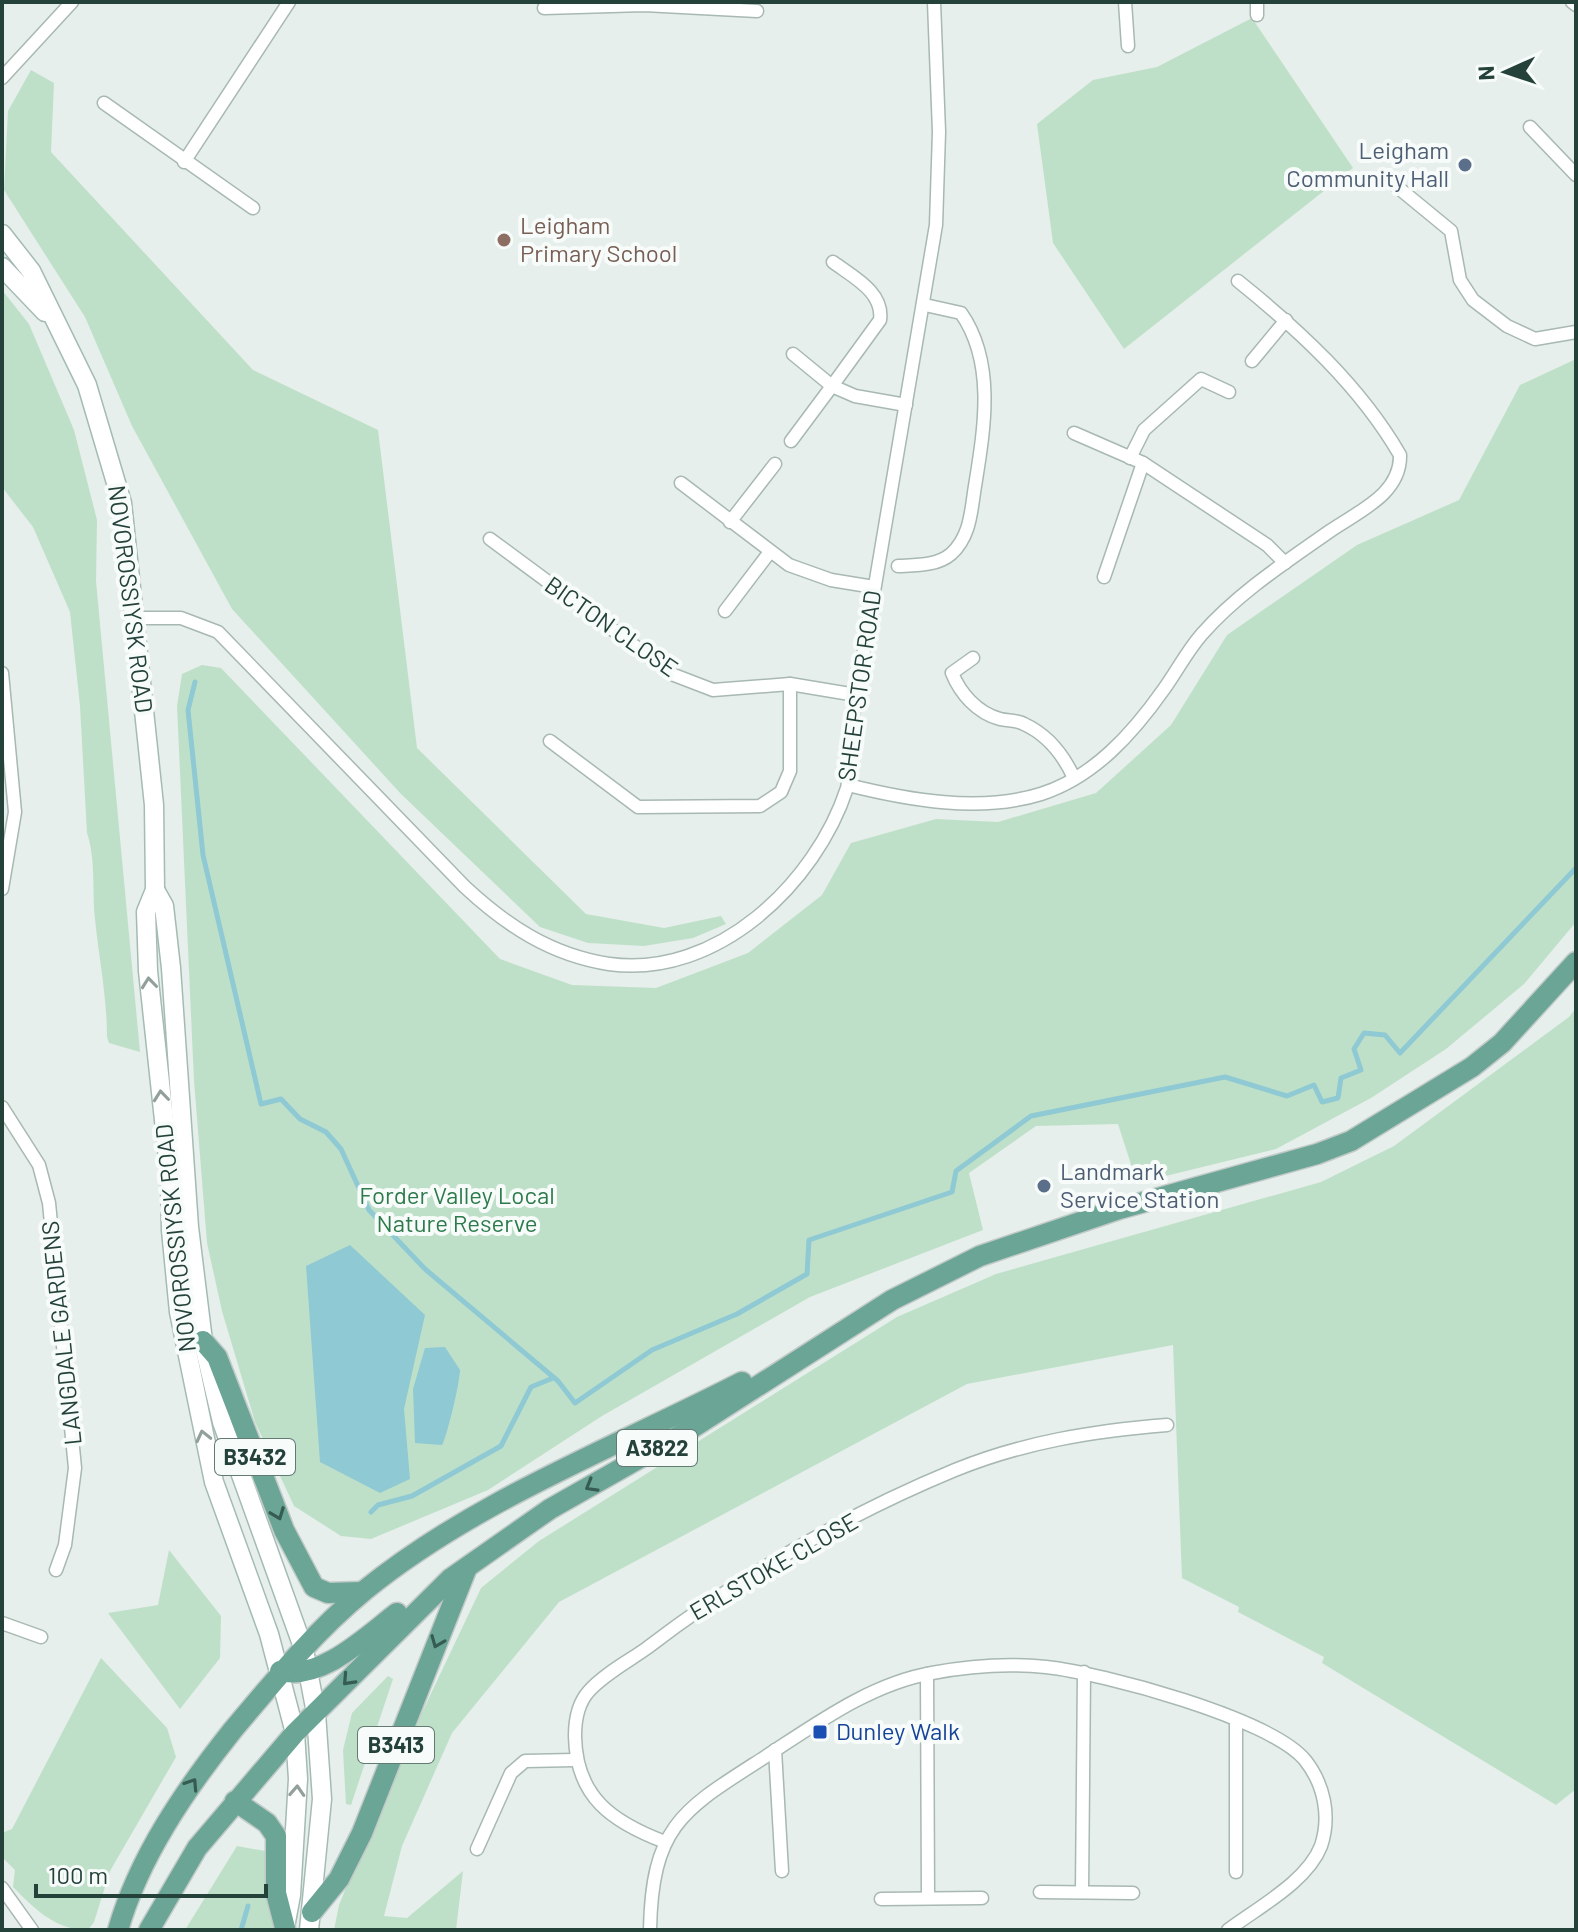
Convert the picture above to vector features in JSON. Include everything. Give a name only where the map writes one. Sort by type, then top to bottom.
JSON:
[{"type":"main road","name":"NOVOROSSIYSK ROAD","points":[[2,234],[31,271],[87,385],[118,489],[136,618],[154,805],[155,890],[146,912],[148,971],[170,1176],[171,1230],[179,1312],[214,1482],[280,1671],[295,1733],[298,1784],[291,1895],[285,1929]]},
{"type":"main road","name":"NOVOROSSIYSK ROAD","points":[[2,267],[53,319]]},
{"type":"main road","name":"NOVOROSSIYSK ROAD","points":[[155,890],[164,906],[189,1227],[203,1341],[222,1422],[304,1650],[316,1713],[322,1799],[310,1921]]},
{"type":"main road","name":"A3822","points":[[118,1930],[139,1873],[196,1776],[280,1671],[362,1592],[456,1528],[980,1256],[1119,1209],[1317,1154],[1351,1141],[1472,1067],[1538,1006],[1576,962]]},
{"type":"main road","name":"A3822","points":[[149,1930],[197,1848],[235,1801],[295,1733],[458,1574],[550,1509],[689,1430],[848,1327]]},
{"type":"main road","name":"B3432","points":[[203,1341],[217,1357],[284,1530],[314,1587],[328,1593],[362,1592]]},
{"type":"main road","points":[[280,1671],[308,1670],[357,1644],[427,1587],[458,1574]]},
{"type":"main road","name":"B3413","points":[[310,1921],[339,1879],[362,1833],[458,1574]]},
{"type":"main road","points":[[235,1801],[267,1823],[276,1836],[276,1893],[285,1929]]},
{"type":"street","points":[[2,78],[72,2]]},
{"type":"street","points":[[184,162],[289,2]]},
{"type":"street","name":"SHEEPSTOR ROAD","points":[[136,618],[181,618],[218,632],[495,915],[528,936],[585,959],[611,964],[652,963],[714,943],[743,927],[777,901],[806,869],[823,841],[848,785],[847,751],[925,305],[936,225],[939,132],[934,2]]},
{"type":"street","points":[[1125,2],[1128,46]]},
{"type":"street","points":[[544,8],[644,3],[757,11]]},
{"type":"street","points":[[104,103],[253,208]]},
{"type":"street","points":[[1530,127],[1576,175]]},
{"type":"street","points":[[1395,185],[1451,231],[1460,280],[1473,300],[1507,326],[1535,339],[1576,332]]},
{"type":"street","points":[[791,441],[880,320],[879,298],[833,262]]},
{"type":"street","points":[[848,785],[932,800],[990,802],[1042,794],[1074,778],[1128,735],[1203,633],[1249,589],[1388,489],[1400,468],[1400,455],[1393,443],[1353,390],[1286,320],[1238,281]]},
{"type":"street","points":[[898,566],[931,563],[951,554],[968,531],[985,422],[979,360],[968,322],[961,313],[925,305]]},
{"type":"street","points":[[1252,361],[1286,320]]},
{"type":"street","points":[[793,354],[832,386],[855,396],[906,405]]},
{"type":"street","points":[[1130,458],[1144,430],[1201,379],[1229,392]]},
{"type":"street","points":[[1074,433],[1143,463],[1267,545],[1285,563]]},
{"type":"street","points":[[1104,577],[1143,463]]},
{"type":"street","points":[[730,522],[775,464]]},
{"type":"street","points":[[681,483],[769,553],[803,572],[874,587]]},
{"type":"street","name":"BICTON CLOSE","points":[[490,539],[674,675],[713,690],[790,684],[856,695]]},
{"type":"street","points":[[725,611],[769,553]]},
{"type":"street","points":[[973,658],[952,673],[960,692],[997,719],[1022,722],[1046,737],[1061,754],[1074,778]]},
{"type":"street","points":[[2,673],[8,810],[2,889]]},
{"type":"street","points":[[550,741],[638,807],[760,806],[781,792],[790,771],[790,684]]},
{"type":"street","name":"LANGDALE GARDENS","points":[[2,1107],[39,1165],[49,1203],[75,1468],[65,1545],[56,1570]]},
{"type":"street","name":"ERLSTOKE CLOSE","points":[[665,1842],[636,1831],[598,1803],[575,1760],[575,1719],[588,1692],[698,1609],[804,1545],[955,1470],[1070,1434],[1167,1425]]},
{"type":"street","points":[[2,1623],[41,1637]]},
{"type":"street","points":[[650,1930],[655,1873],[665,1842],[693,1803],[857,1699],[927,1674],[1002,1665],[1084,1672],[1149,1688],[1236,1720],[1303,1758],[1321,1788],[1326,1813],[1321,1845],[1315,1858],[1298,1876],[1228,1930]]},
{"type":"street","points":[[1082,1892],[1084,1672]]},
{"type":"street","points":[[927,1674],[928,1898]]},
{"type":"street","points":[[1236,1720],[1236,1872]]},
{"type":"street","points":[[775,1750],[782,1871]]},
{"type":"street","points":[[477,1849],[511,1773],[525,1761],[575,1760]]},
{"type":"street","points":[[2,1888],[30,1926],[41,1930]]},
{"type":"street","points":[[1040,1892],[1133,1893]]},
{"type":"street","points":[[881,1899],[982,1898]]},
{"type":"green space","points":[[1252,18],[1353,168],[1124,349],[1053,243],[1037,124],[1093,80],[1157,67]]},
{"type":"green space","points":[[31,70],[54,83],[51,152],[253,370],[378,430],[417,748],[586,914],[664,928],[721,916],[726,924],[693,938],[644,946],[588,943],[540,927],[401,794],[232,609],[132,426],[85,317],[4,190],[8,111]]},
{"type":"green space","points":[[2,290],[29,324],[74,430],[97,520],[96,581],[140,1052],[109,1043],[107,1037],[70,612],[33,527],[2,487]]},
{"type":"green space","name":"Forder Valley Local Nature Reserve","points":[[1576,359],[1576,922],[1524,984],[1446,1049],[1371,1098],[1276,1149],[1137,1183],[1118,1124],[1036,1126],[969,1173],[983,1230],[810,1297],[602,1416],[488,1490],[371,1539],[341,1536],[294,1506],[255,1422],[222,1311],[207,1243],[194,1081],[177,706],[182,674],[202,665],[221,668],[500,959],[572,985],[656,988],[748,953],[822,895],[851,843],[936,819],[998,822],[1096,793],[1171,725],[1227,635],[1357,545],[1459,500],[1520,385]]},
{"type":"green space","points":[[1576,1008],[1576,1789],[1556,1805],[1322,1663],[1324,1657],[1238,1612],[1239,1607],[1182,1578],[1173,1345],[967,1384],[559,1602],[452,1733],[402,1846],[384,1916],[407,1918],[463,1871],[456,1930],[334,1930],[339,1905],[390,1780],[481,1588],[539,1541],[897,1317],[996,1274],[1321,1182],[1394,1146],[1569,1017]]},
{"type":"green space","points":[[169,1550],[221,1616],[220,1658],[180,1709],[108,1613],[158,1605]]},
{"type":"green space","points":[[101,1658],[167,1728],[176,1757],[110,1871],[94,1922],[88,1930],[56,1922],[13,1887],[15,1870],[2,1857],[2,1833],[12,1829]]},
{"type":"green space","points":[[388,1676],[393,1679],[351,1805],[346,1804],[343,1750],[352,1713]]},
{"type":"green space","points":[[237,1846],[282,1854],[276,1930],[185,1930]]},
{"type":"water","points":[[350,1245],[425,1315],[404,1409],[410,1479],[380,1493],[320,1462],[306,1266]]},
{"type":"water","points":[[445,1347],[460,1370],[447,1431],[442,1445],[415,1443],[413,1389],[425,1348]]},
{"type":"waterway","points":[[195,682],[188,710],[203,855],[261,1104],[281,1099],[300,1119],[326,1132],[341,1149],[369,1210],[425,1269],[558,1381],[575,1403],[652,1350],[737,1314],[807,1274],[809,1240],[952,1192],[956,1171],[1031,1116],[1225,1077],[1287,1096],[1314,1085],[1322,1102],[1338,1098],[1341,1078],[1361,1070],[1354,1049],[1364,1033],[1385,1035],[1400,1053],[1576,868]]},
{"type":"waterway","points":[[371,1512],[378,1505],[412,1496],[501,1446],[531,1387],[553,1378]]},
{"type":"waterway","points":[[241,1930],[248,1906]]},
{"type":"place","name":"Leigham Community Hall","points":[[1465,165]]},
{"type":"place","name":"Leigham Primary School","points":[[504,240]]},
{"type":"place","name":"Landmark Service Station","points":[[1044,1186]]},
{"type":"place","name":"Dunley Walk","points":[[820,1732]]}]
